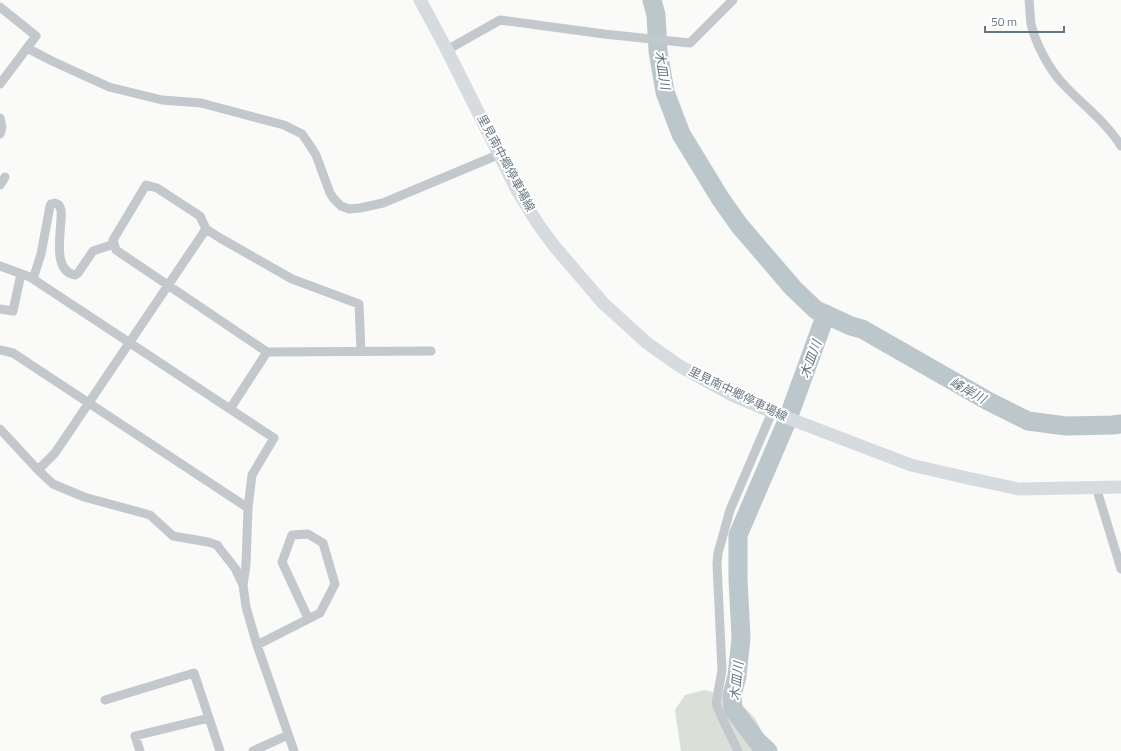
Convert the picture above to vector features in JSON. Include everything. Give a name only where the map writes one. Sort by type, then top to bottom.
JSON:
[{"type":"main road","name":"里見南中郷停車場線","points":[[420,0],[518,190],[538,224],[555,247],[603,303],[647,344],[678,365],[732,395],[803,425],[911,465],[963,478],[1019,488],[1121,487]]},
{"type":"street","points":[[447,50],[500,20],[544,27],[690,43],[733,0]]},
{"type":"street","points":[[1029,0],[1032,25],[1050,68],[1064,86],[1112,132],[1121,146]]},
{"type":"street","points":[[0,7],[36,36],[0,84]]},
{"type":"street","points":[[27,48],[109,87],[162,100],[202,103],[284,125],[302,134],[310,144],[316,155],[330,193],[341,206],[349,209],[383,203],[500,154]]},
{"type":"street","points":[[0,118],[2,127],[0,134]]},
{"type":"street","points":[[0,185],[5,177]]},
{"type":"street","points":[[361,352],[359,304],[292,279],[206,229],[200,216],[157,188],[146,185],[113,240],[116,250],[267,352],[361,352],[432,351]]},
{"type":"street","points":[[33,279],[42,254],[51,204],[55,203],[59,205],[61,210],[60,258],[64,268],[69,273],[75,275],[78,273],[93,251],[114,244]]},
{"type":"street","points":[[38,470],[55,453],[206,229]]},
{"type":"street","points":[[0,266],[33,279],[274,438],[252,475],[248,508],[246,564],[243,584],[246,607],[257,645],[294,751]]},
{"type":"street","points":[[0,309],[13,311],[21,274]]},
{"type":"street","points":[[0,350],[13,353],[248,508]]},
{"type":"street","points":[[230,409],[267,352]]},
{"type":"street","points":[[738,751],[716,704],[722,670],[717,564],[718,553],[730,510],[775,413]]},
{"type":"street","points":[[0,429],[48,480],[66,490],[84,497],[150,515],[176,537],[208,542],[217,546],[235,568],[243,584]]},
{"type":"street","points":[[1096,487],[1121,568]]},
{"type":"street","points":[[257,645],[320,613],[335,584],[323,542],[308,534],[292,535],[282,562],[308,618]]},
{"type":"street","points":[[105,700],[194,673],[220,751]]},
{"type":"street","points":[[140,751],[135,736],[209,718]]},
{"type":"street","points":[[253,751],[288,735]]},
{"type":"shaded area","points":[[705,690],[735,698],[755,718],[772,751],[681,751],[675,710],[685,695]]},
{"type":"waterway","name":"木皿川","points":[[652,0],[656,15],[658,51],[665,92],[681,134],[720,198],[739,225],[793,288],[816,310],[851,326],[862,329],[988,401],[1028,421],[1066,426],[1121,424]]},
{"type":"waterway","name":"木皿川","points":[[768,751],[757,741],[733,709],[732,695],[737,676],[741,638],[738,579],[738,535],[787,421],[826,314]]},
{"type":"waterway","points":[[746,725],[754,751]]},
{"type":"water label","name":"峰岸川","points":[[968,390]]}]
